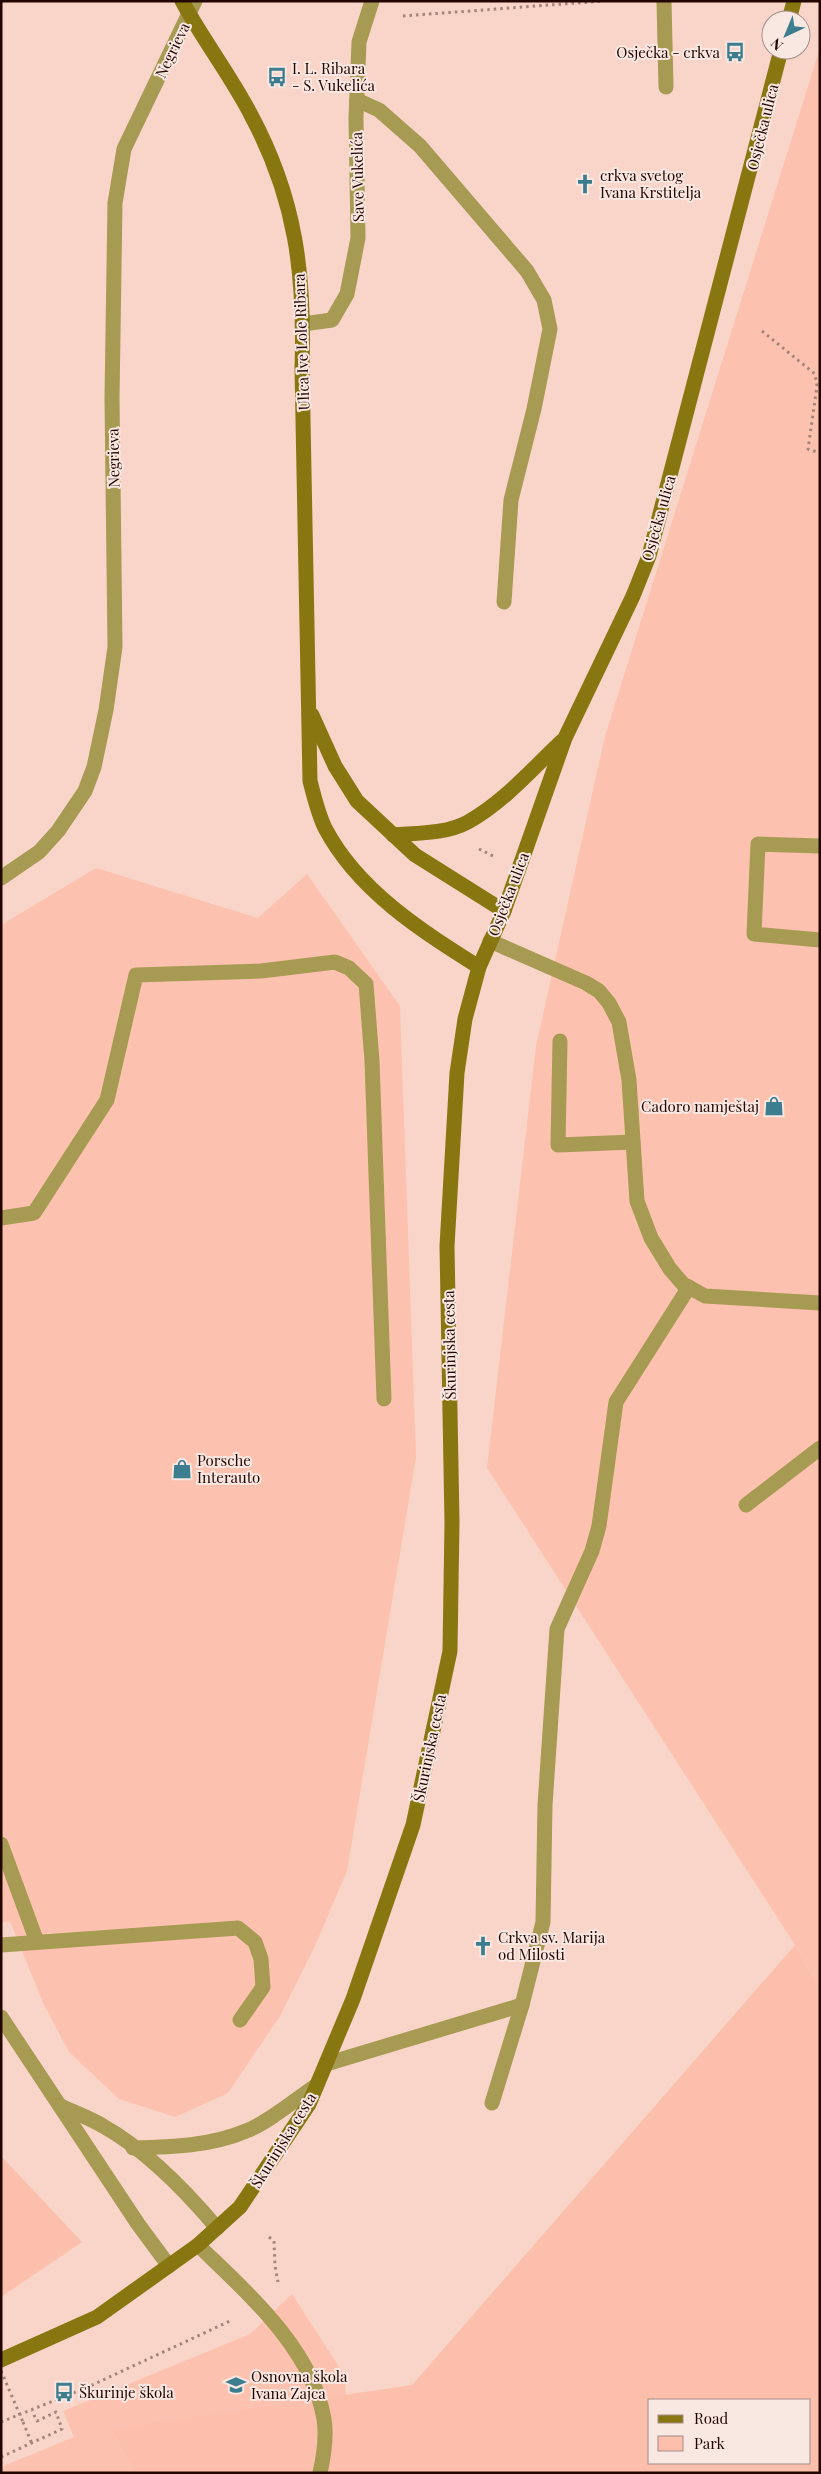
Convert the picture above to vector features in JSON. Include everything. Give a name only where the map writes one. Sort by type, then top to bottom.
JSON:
[{"type":"street","name":"Save Vukelića","points":[[304,324],[332,320],[347,294],[358,238],[357,100],[359,42],[372,1]]},
{"type":"street","points":[[664,1],[666,88]]},
{"type":"street","name":"Ulica Ive Lole Ribara","points":[[188,6],[250,113],[282,182],[297,246],[304,324],[302,368],[310,781],[325,828],[355,871],[392,907],[435,939],[479,967]]},
{"type":"street","name":"Negrieva","points":[[1,878],[39,852],[58,831],[85,791],[94,767],[106,710],[115,647],[112,398],[115,203],[124,149],[188,6]]},
{"type":"street","name":"Osječka ulica","points":[[479,967],[504,911],[565,738],[649,556],[778,60]]},
{"type":"street","points":[[357,100],[379,110],[420,146],[527,271],[544,300],[550,329],[534,409],[511,500],[504,602]]},
{"type":"street","name":"Ulica Ive Lole Ribara","points":[[310,712],[335,766],[357,801],[415,855],[504,911]]},
{"type":"street","points":[[393,835],[441,831],[468,822],[517,784],[565,738]]},
{"type":"street","points":[[820,846],[758,844],[754,934],[820,940]]},
{"type":"street","points":[[490,941],[586,983],[600,991],[609,1003],[619,1022],[625,1048],[637,1201],[651,1238],[670,1270],[683,1284],[705,1296],[820,1303]]},
{"type":"street","points":[[1,1218],[34,1213],[107,1100],[136,975],[261,971],[336,962],[349,968],[366,984],[371,1041],[384,1399]]},
{"type":"street","name":"Škurinjska cesta","points":[[1,2360],[97,2317],[198,2245],[243,2204],[309,2104],[353,1999],[413,1825],[450,1651],[452,1522],[447,1246],[451,1154],[461,1043],[479,967]]},
{"type":"street","points":[[560,1041],[558,1144],[633,1142]]},
{"type":"street","points":[[492,2102],[522,2004],[543,1922],[545,1805],[557,1629],[592,1551],[600,1526],[616,1402],[688,1286]]},
{"type":"street","points":[[746,1505],[820,1448]]},
{"type":"street","points":[[1,1844],[37,1942]]},
{"type":"street","points":[[1,1945],[238,1928],[255,1942],[261,1959],[263,1987],[240,2020]]},
{"type":"street","points":[[326,2064],[522,2004]]},
{"type":"street","points":[[1,2017],[62,2106],[138,2224],[169,2266]]},
{"type":"street","points":[[133,2148],[176,2147],[225,2138],[248,2131],[317,2085]]},
{"type":"street","points":[[62,2106],[104,2126],[133,2148],[186,2191],[217,2228]]},
{"type":"street","points":[[198,2245],[280,2328],[312,2380],[324,2419],[325,2448],[320,2473]]},
{"type":"path","points":[[403,16],[603,1]]},
{"type":"path","points":[[762,331],[815,374],[817,386],[808,448],[820,452]]},
{"type":"path","points":[[478,846],[480,851],[495,857]]},
{"type":"path","points":[[269,2237],[274,2241],[275,2266],[280,2280],[276,2284]]},
{"type":"path","points":[[1,2422],[32,2411],[237,2317]]},
{"type":"path","points":[[1,2371],[32,2444]]},
{"type":"path","points":[[1,2457],[62,2429],[56,2412],[37,2421],[32,2411]]},
{"type":"shaded area","points":[[820,48],[820,1991],[795,1945],[487,1468],[536,1046],[605,736]]},
{"type":"shaded area","points":[[96,868],[258,918],[307,874],[400,1006],[416,1457],[347,1871],[314,1948],[280,2016],[228,2093],[175,2117],[119,2099],[69,2052],[44,2005],[10,1921],[1,1923],[1,925]]},
{"type":"shaded area","name":"Osnovna škola Ivana Zajca","points":[[292,2294],[345,2376],[347,2434],[342,2473],[1,2473],[1,2467],[74,2437],[63,2411],[250,2334]]},
{"type":"green space","points":[[795,1945],[820,1991],[820,2473],[136,2473],[112,2429],[412,2385]]},
{"type":"green space","points":[[1,2156],[82,2242],[1,2297]]},
{"type":"place","name":"Osječka - crkva","points":[[735,52]]},
{"type":"place","name":"I. L. Ribara - S. Vukelića","points":[[277,77]]},
{"type":"place","name":"crkva svetog Ivana Krstitelja","points":[[585,184]]},
{"type":"place","name":"Cadoro namještaj","points":[[774,1106]]},
{"type":"place","name":"Porsche Interauto","points":[[182,1469]]},
{"type":"place","name":"Crkva sv. Marija od Milosti","points":[[483,1946]]},
{"type":"place","name":"Osnovna škola Ivana Zajca","points":[[236,2385]]},
{"type":"place","name":"Škurinje škola","points":[[64,2392]]}]
